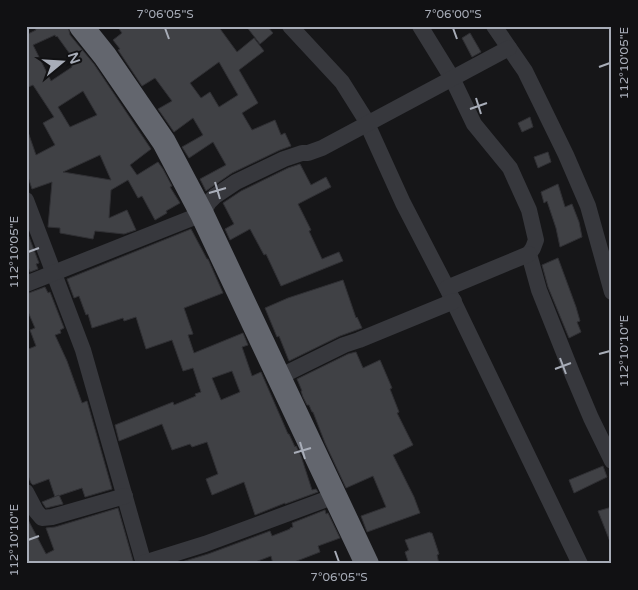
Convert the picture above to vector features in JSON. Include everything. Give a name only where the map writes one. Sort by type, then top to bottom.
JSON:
[{"type":"highway","points":[[81,26],[105,56],[164,142],[202,214],[367,564]]},
{"type":"street","points":[[290,26],[342,82],[364,117],[403,203],[450,295],[580,564]]},
{"type":"street","points":[[279,377],[450,295],[529,254],[533,248],[536,240],[529,210],[510,168],[474,124],[452,78],[420,26]]},
{"type":"street","points":[[494,26],[530,80],[570,163],[588,206],[612,292]]},
{"type":"street","points":[[26,284],[202,214],[209,202],[236,182],[284,159],[322,148],[509,48]]},
{"type":"street","points":[[26,200],[83,350],[144,564],[336,496]]},
{"type":"street","points":[[529,254],[539,290],[572,373],[612,461]]},
{"type":"street","points":[[26,492],[36,512],[42,518],[52,517],[126,496]]},
{"type":"building","points":[[34,26],[68,26],[70,35],[94,64],[151,149],[130,165],[137,175],[158,162],[180,203],[155,220],[142,196],[138,198],[128,180],[111,190],[109,218],[127,210],[136,230],[124,234],[95,231],[93,239],[60,233],[60,228],[48,227],[52,182],[32,189],[26,171],[26,132],[28,132],[36,155],[55,145],[43,123],[54,117],[33,85],[26,88],[26,31],[28,34],[36,30]],"holes":[[[55,35],[75,61],[71,64],[72,67],[51,81],[33,45]],[[83,91],[97,115],[70,127],[58,107]],[[100,155],[111,180],[63,172]]]},
{"type":"building","points":[[117,26],[218,26],[237,52],[254,38],[264,51],[239,70],[258,103],[242,113],[252,130],[275,120],[281,135],[285,133],[291,146],[232,173],[206,191],[200,179],[226,165],[213,142],[189,158],[182,147],[203,135],[193,118],[174,132],[158,109],[172,101],[155,78],[142,86],[113,40],[122,33]],"holes":[[[219,62],[238,95],[219,107],[210,92],[201,98],[190,83]]]},
{"type":"building","points":[[246,26],[267,26],[273,33],[260,44]]},
{"type":"building","points":[[470,33],[481,52],[472,57],[462,38]]},
{"type":"building","points":[[530,117],[533,127],[522,132],[518,123]]},
{"type":"building","points":[[548,152],[551,162],[538,168],[534,157]]},
{"type":"building","points":[[300,164],[311,185],[326,177],[331,187],[298,204],[311,230],[309,231],[322,259],[339,252],[343,261],[281,286],[266,254],[264,255],[250,229],[230,240],[225,229],[234,224],[223,203],[241,191]]},
{"type":"building","points":[[558,184],[565,207],[572,204],[582,237],[560,247],[547,201],[544,203],[541,192]]},
{"type":"building","points":[[26,229],[39,263],[36,264],[38,269],[30,272],[28,267],[26,268]]},
{"type":"building","points":[[191,229],[208,259],[223,293],[184,308],[193,334],[188,335],[194,353],[243,333],[248,345],[242,347],[252,376],[261,372],[288,434],[301,456],[312,490],[316,489],[318,492],[255,515],[244,482],[212,495],[206,479],[218,474],[207,442],[192,447],[190,444],[172,450],[162,424],[119,441],[115,425],[173,402],[174,405],[201,392],[193,368],[183,371],[172,340],[146,349],[136,317],[124,321],[123,318],[92,328],[88,314],[86,315],[79,296],[74,298],[67,279]],"holes":[[[232,371],[240,392],[221,400],[212,378]]]},
{"type":"building","points":[[558,258],[580,321],[577,322],[581,332],[569,338],[548,287],[542,265]]},
{"type":"building","points":[[343,280],[356,318],[362,328],[340,336],[289,361],[265,308],[288,298]]},
{"type":"building","points":[[45,287],[48,293],[50,292],[64,328],[60,330],[61,333],[55,335],[67,361],[82,403],[87,401],[112,489],[85,497],[82,488],[55,497],[49,479],[33,485],[26,471],[26,350],[36,346],[30,330],[35,328],[26,307],[26,294]]},
{"type":"building","points":[[356,352],[363,368],[380,360],[392,388],[390,389],[399,412],[397,413],[413,445],[393,455],[420,513],[367,532],[361,516],[386,507],[373,476],[346,488],[313,412],[303,397],[297,379],[348,354]]},
{"type":"building","points":[[603,466],[607,477],[574,493],[569,480]]},
{"type":"building","points":[[59,495],[63,504],[46,508],[42,502]]},
{"type":"building","points":[[612,507],[612,543],[611,544],[598,511]]},
{"type":"building","points":[[118,508],[134,564],[26,564],[26,516],[46,554],[54,550],[46,528]]},
{"type":"building","points":[[325,510],[340,538],[318,546],[320,552],[289,564],[273,564],[271,556],[250,564],[175,564],[270,531],[272,536],[290,529],[293,527],[292,523]]},
{"type":"building","points":[[430,532],[439,554],[437,555],[439,564],[409,564],[405,552],[409,550],[405,540]]}]
